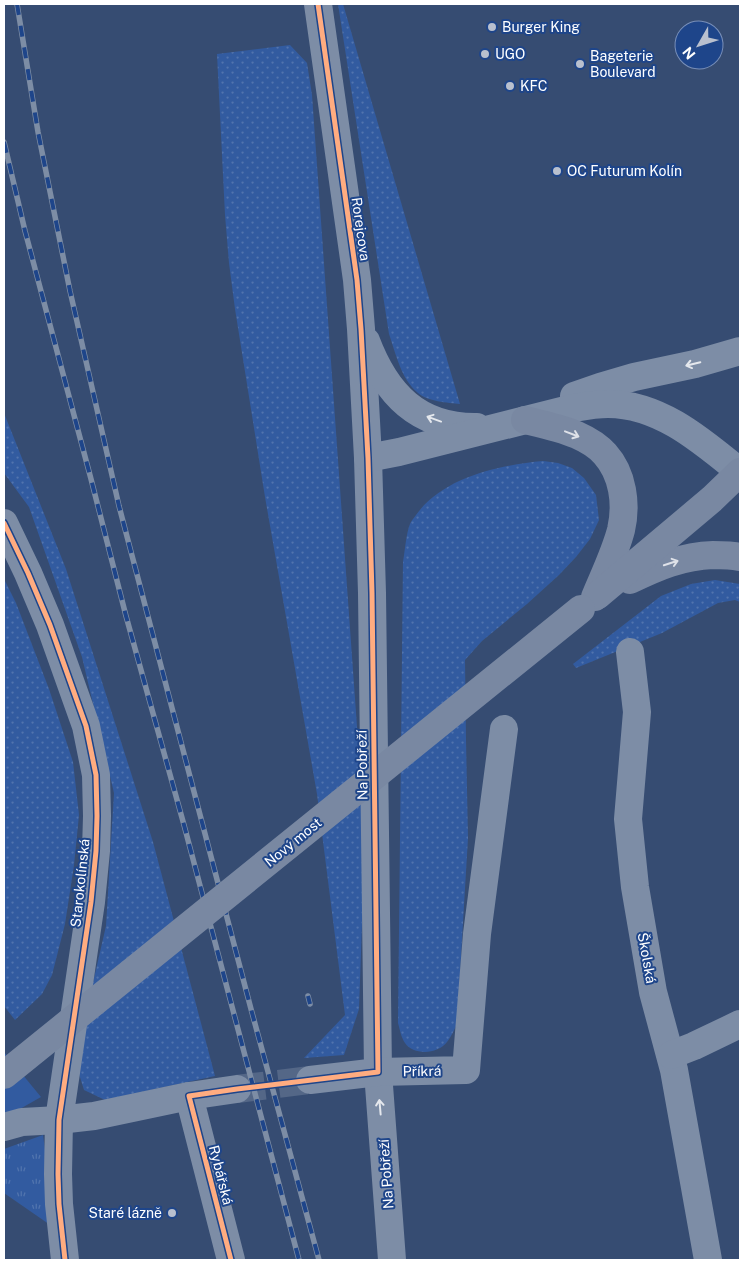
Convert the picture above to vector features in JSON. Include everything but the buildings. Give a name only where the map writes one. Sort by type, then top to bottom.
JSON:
[{"type":"main road","points":[[525,420],[576,434],[592,444],[605,454],[615,469],[621,484],[623,501],[621,528],[616,546],[588,603]]},
{"type":"main road","points":[[588,603],[740,472]]},
{"type":"main road","points":[[588,603],[658,567],[675,561],[706,556],[728,555],[740,557]]},
{"type":"main road","name":"Nový most","points":[[4,1074],[588,603]]},
{"type":"street","name":"Rorejcova","points":[[318,4],[357,280],[368,458]]},
{"type":"street","points":[[361,329],[371,356],[396,394],[409,407],[419,414],[436,421],[453,425],[499,427]]},
{"type":"street","points":[[525,420],[572,397],[600,387],[740,351]]},
{"type":"street","points":[[368,458],[573,408],[592,404],[610,404],[626,406],[663,418],[704,443],[740,472]]},
{"type":"street","name":"Na Pobřeží","points":[[368,458],[372,593],[378,1072],[392,1260]]},
{"type":"street","name":"Starokolínská","points":[[4,523],[50,625],[86,726],[96,775],[98,816],[90,911],[59,1120],[59,1204],[65,1260]]},
{"type":"street","name":"Školská","points":[[630,652],[637,712],[628,819],[635,887],[653,992],[671,1055],[708,1260]]},
{"type":"street","name":"Příkrá","points":[[310,1080],[378,1072],[466,1070],[477,934],[504,729]]},
{"type":"street","points":[[671,1055],[740,1024]]},
{"type":"street","points":[[4,1127],[22,1122],[94,1116],[189,1096],[237,1089]]},
{"type":"street","name":"Rybářská","points":[[189,1096],[230,1260]]},
{"type":"green space","points":[[338,4],[343,4],[460,404],[438,401],[418,393],[407,381],[403,373],[389,334]]},
{"type":"green space","points":[[290,45],[307,63],[312,95],[365,839],[359,1009],[344,1055],[304,1058],[345,1015],[317,794],[265,497],[235,309],[225,215],[217,54]]},
{"type":"green space","points":[[4,413],[66,569],[153,842],[215,1076],[105,1100],[84,1090],[75,1061],[106,926],[114,793],[82,657],[29,507],[4,473]]},
{"type":"green space","points":[[543,461],[558,463],[572,468],[584,478],[596,495],[599,520],[590,539],[559,575],[482,641],[465,660],[468,838],[457,1024],[450,1038],[443,1046],[432,1051],[420,1052],[405,1043],[398,1023],[403,562],[408,533],[411,522],[427,502],[457,482],[491,470]]},
{"type":"green space","points":[[4,579],[16,603],[49,689],[73,762],[79,815],[65,924],[52,975],[42,994],[15,1020],[4,1006]]},
{"type":"green space","points":[[715,580],[740,584],[740,602],[735,600],[718,603],[662,633],[576,668],[573,664],[661,596],[691,584]]},
{"type":"green space","points":[[4,1052],[41,1097],[4,1118]]},
{"type":"green space","points":[[43,1135],[56,1229],[4,1193],[4,1149]]},
{"type":"tunnel","points":[[237,1089],[310,1080]]},
{"type":"railway","points":[[17,4],[38,132],[70,291],[119,506],[319,1260]]},
{"type":"railway","points":[[4,142],[25,231],[126,616],[184,825],[299,1260]]},
{"type":"railway","points":[[308,996],[310,1004]]},
{"type":"cycle path","points":[[231,1260],[189,1096],[378,1072],[372,593],[368,458],[361,329],[357,280],[318,4]]},
{"type":"cycle path","points":[[4,523],[50,625],[86,726],[96,775],[96,851],[91,902],[59,1120],[59,1204],[65,1260]]},
{"type":"place","name":"Burger King","points":[[492,27]]},
{"type":"place","name":"UGO","points":[[485,54]]},
{"type":"place","name":"Bageterie Boulevard","points":[[580,64]]},
{"type":"place","name":"KFC","points":[[510,86]]},
{"type":"place","name":"OC Futurum Kolín","points":[[557,171]]},
{"type":"place","name":"Staré lázně","points":[[172,1213]]}]
